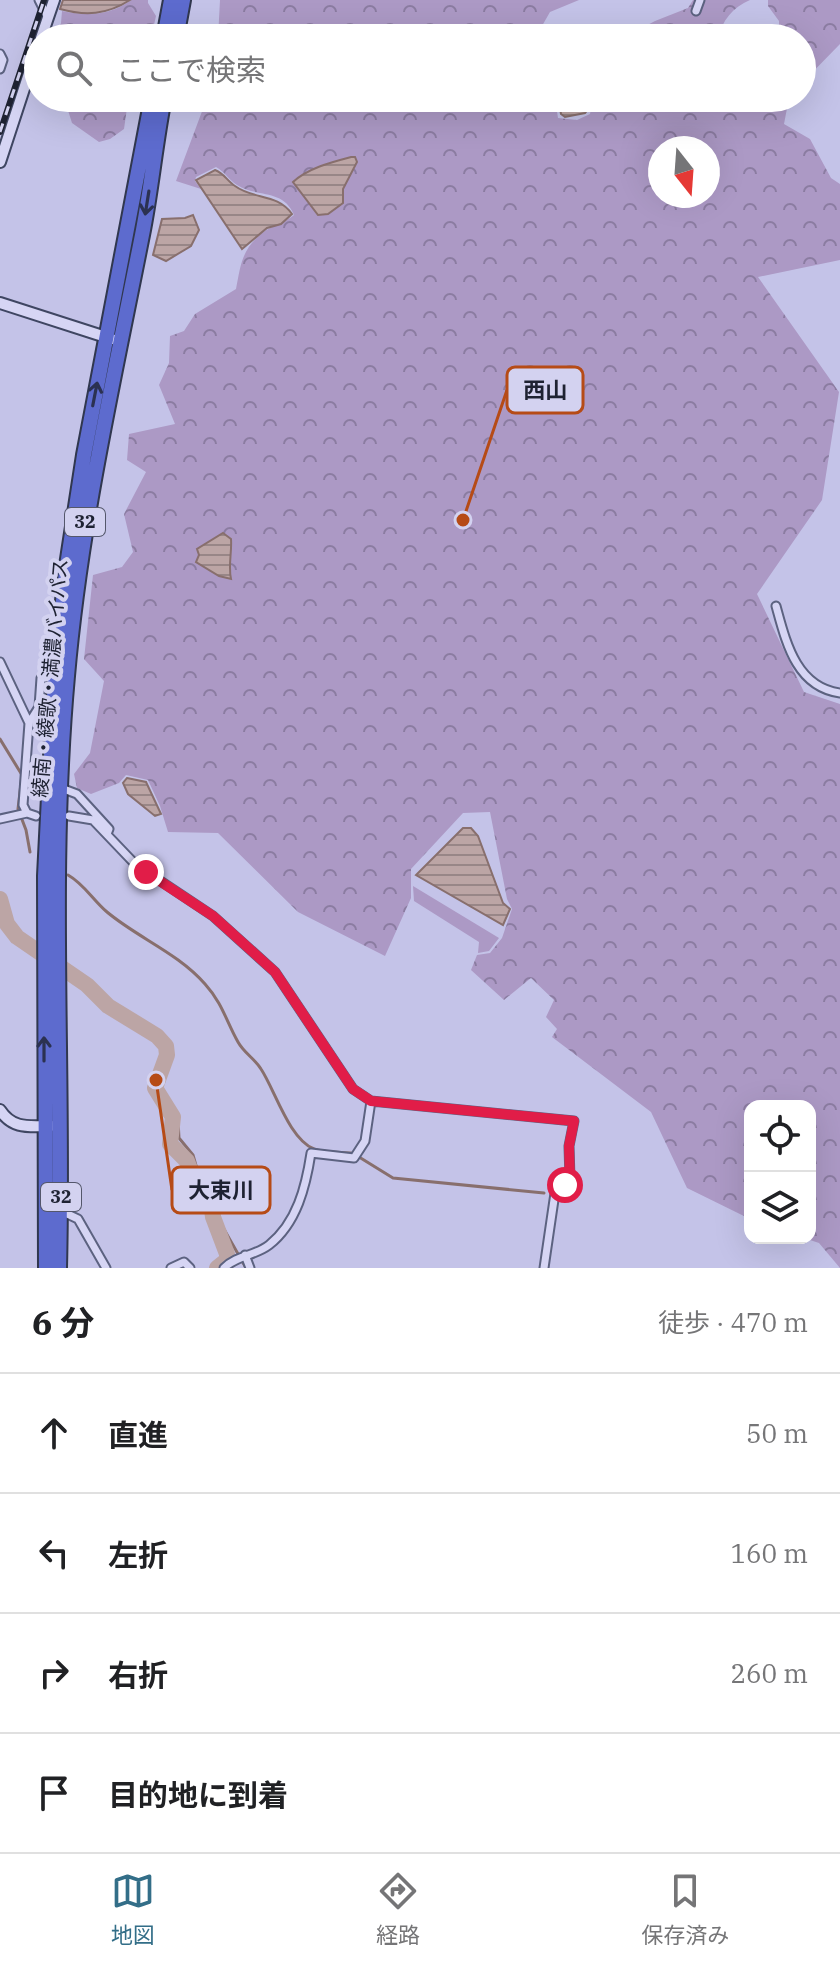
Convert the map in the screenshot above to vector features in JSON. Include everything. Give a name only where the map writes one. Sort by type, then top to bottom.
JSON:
[{"type":"highway","points":[[167,24],[171,0]]},
{"type":"highway","points":[[179,24],[183,0]]},
{"type":"highway","name":"綾南・綾歌・満濃バイパス","points":[[51,948],[59,788],[77,572],[150,112]]},
{"type":"highway","name":"綾南・綾歌・満濃バイパス","points":[[46,1268],[52,1126],[48,787],[55,678],[66,572],[113,340],[142,236],[162,112]]},
{"type":"highway","name":"綾南・綾歌・満濃バイパス","points":[[52,1126],[61,1211],[59,1268]]},
{"type":"main road","points":[[42,7],[54,0]]},
{"type":"main road","points":[[0,162],[24,89]]},
{"type":"main road","points":[[0,303],[113,340]]},
{"type":"main road","points":[[0,1110],[7,1121],[16,1126],[52,1126]]},
{"type":"street","points":[[696,11],[700,0]]},
{"type":"street","points":[[0,54],[3,60],[0,69]]},
{"type":"street","points":[[776,606],[788,647],[797,665],[816,686],[840,693]]},
{"type":"street","points":[[0,662],[29,723]]},
{"type":"street","points":[[23,815],[29,723],[39,707],[41,678],[55,678]]},
{"type":"street","points":[[59,788],[77,794],[109,829],[107,834]]},
{"type":"street","points":[[0,819],[36,816]]},
{"type":"street","points":[[69,816],[88,818],[135,864],[213,916],[275,972],[353,1089],[371,1101],[574,1121],[569,1146],[570,1179],[555,1193],[544,1268]]},
{"type":"street","points":[[224,1268],[242,1256],[269,1245],[280,1233],[304,1191],[311,1153],[354,1158],[365,1141],[371,1101]]},
{"type":"street","points":[[61,1211],[78,1219],[106,1268]]},
{"type":"street","points":[[242,1256],[250,1268]]},
{"type":"street","points":[[171,1268],[184,1262],[190,1268]]},
{"type":"green space","points":[[131,0],[148,0],[156,16],[154,24],[61,24],[62,11],[98,13]]},
{"type":"green space","points":[[220,0],[579,0],[550,12],[543,24],[219,24]]},
{"type":"green space","points":[[693,0],[750,0],[738,6],[723,24],[649,24],[688,8]]},
{"type":"green space","points":[[768,0],[840,0],[840,44],[816,69],[816,24],[779,24],[768,6]]},
{"type":"green space","points":[[68,112],[126,112],[124,129],[110,139],[99,142],[72,123]]},
{"type":"green space","points":[[202,112],[557,112],[558,118],[577,120],[590,112],[786,112],[784,124],[810,139],[831,178],[840,184],[840,260],[758,277],[839,392],[822,500],[757,594],[804,692],[840,704],[840,1268],[816,1242],[816,1100],[744,1100],[744,1216],[687,1188],[651,1112],[552,1037],[557,1029],[546,1017],[554,1000],[531,978],[504,1000],[471,970],[477,955],[490,953],[502,938],[512,909],[507,899],[490,812],[463,813],[411,869],[411,898],[385,956],[298,912],[218,833],[168,832],[148,780],[126,775],[119,783],[91,794],[77,788],[74,774],[90,753],[104,681],[84,659],[93,575],[122,567],[133,552],[124,514],[146,472],[127,460],[129,434],[175,424],[159,385],[169,363],[170,336],[184,331],[195,314],[236,289],[241,264],[251,244],[265,231],[294,215],[283,201],[245,189],[216,167],[196,177],[195,181],[201,189],[176,181]],"holes":[[[357,162],[343,189],[318,215],[294,182]]]},
{"type":"green space","points":[[413,886],[499,938],[489,951],[478,953],[479,942],[414,901]]},
{"type":"shaded area","points":[[63,0],[130,0],[113,9],[78,13],[60,9]]},
{"type":"shaded area","points":[[561,112],[586,112],[565,117]]},
{"type":"shaded area","points":[[355,157],[357,162],[343,189],[343,203],[328,214],[318,215],[293,182],[313,169]]},
{"type":"shaded area","points":[[215,170],[242,190],[279,203],[292,214],[281,224],[267,228],[242,249],[196,180]]},
{"type":"shaded area","points":[[193,215],[199,230],[191,246],[166,261],[153,255],[162,219]]},
{"type":"shaded area","points":[[223,533],[231,539],[231,579],[219,576],[196,562],[199,555],[197,549]]},
{"type":"shaded area","points":[[127,778],[146,782],[161,814],[155,816],[128,794],[123,783]]},
{"type":"shaded area","points":[[463,828],[471,828],[478,836],[503,903],[510,909],[503,925],[416,875]]},
{"type":"waterway","points":[[0,739],[22,775],[18,809],[30,852]]},
{"type":"waterway","points":[[68,875],[107,912],[183,963],[205,984],[240,1046],[261,1069],[290,1125],[305,1144],[327,1152],[351,1153]]},
{"type":"waterway","points":[[0,899],[7,924],[17,937],[87,985],[108,1006],[157,1036],[166,1046],[167,1055],[155,1088],[173,1117],[170,1144],[187,1161],[192,1174],[202,1181],[211,1202],[213,1217],[227,1254],[227,1260],[217,1268]]},
{"type":"waterway","points":[[170,1112],[178,1120],[179,1138],[193,1155],[197,1169],[215,1200],[221,1224],[246,1268]]},
{"type":"waterway","points":[[359,1157],[393,1178],[544,1193]]},
{"type":"railway","points":[[36,24],[44,0]]},
{"type":"railway","points":[[0,132],[24,60]]},
{"type":"place","name":"西山","points":[[463,520]]},
{"type":"place","name":"大束川","points":[[156,1080]]},
{"type":"route","points":[[146,872],[213,916],[275,972],[353,1089],[371,1101],[574,1121],[569,1146],[570,1179],[565,1185]]}]
